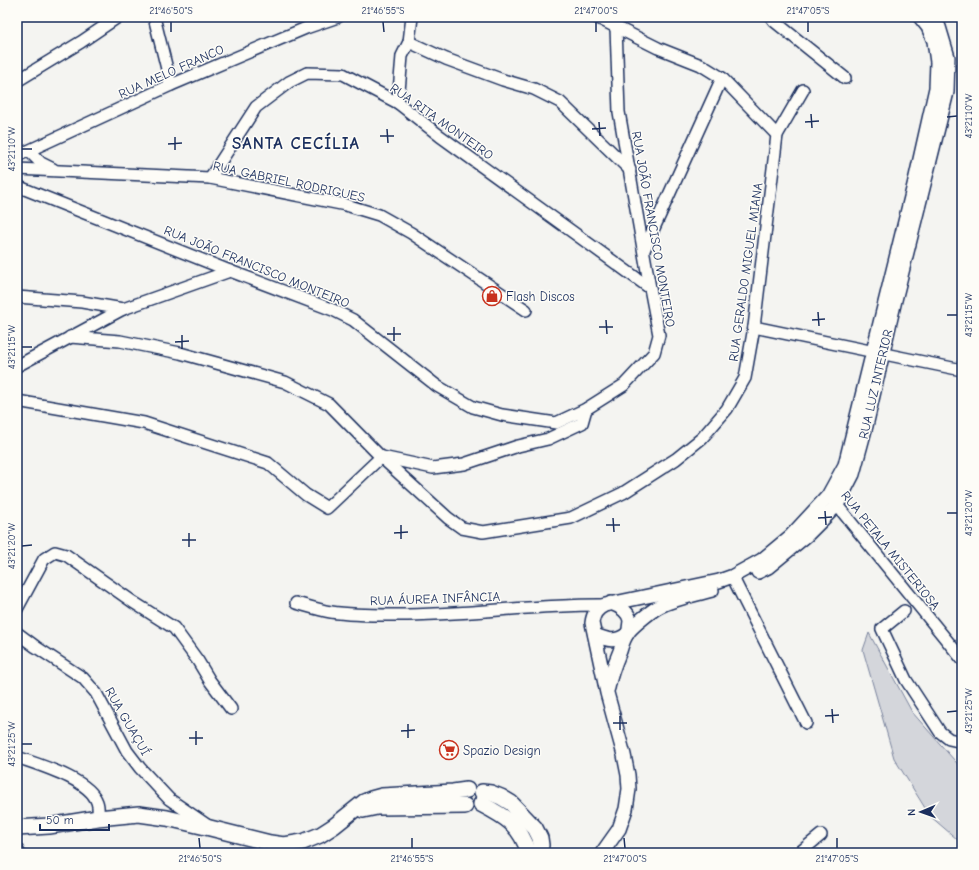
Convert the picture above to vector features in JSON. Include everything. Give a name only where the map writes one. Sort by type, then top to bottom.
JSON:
[{"type":"main road","points":[[17,834],[48,826],[98,818],[149,815],[284,845],[303,842],[320,835],[364,802],[371,799],[382,796],[478,789],[481,798],[520,832],[529,853]]},
{"type":"main road","points":[[466,806],[464,794],[467,790]]},
{"type":"main road","points":[[342,819],[364,810],[377,807],[466,806],[468,808],[472,808],[479,806],[481,798],[491,793],[511,803],[535,828],[540,838],[540,853]]},
{"type":"main road","points":[[17,828],[48,826]]},
{"type":"street","points":[[17,81],[81,42],[118,17]]},
{"type":"street","points":[[154,17],[171,85]]},
{"type":"street","name":"RUA MELO FRANCO","points":[[17,156],[171,85],[306,28],[338,17]]},
{"type":"street","points":[[398,103],[402,56],[409,42],[412,17]]},
{"type":"street","points":[[596,17],[615,22],[658,48],[701,65],[722,78],[777,135]]},
{"type":"street","points":[[771,17],[774,21],[846,78]]},
{"type":"street","name":"RUA LUZ INTERIOR","points":[[877,353],[936,88],[937,62],[934,41],[928,27],[920,17]]},
{"type":"street","name":"RUA LUZ INTERIOR","points":[[628,632],[658,606],[734,580],[762,560],[832,500],[845,465],[877,353],[947,92],[948,57],[939,27],[932,17]]},
{"type":"street","name":"RUA JOÃO FRANCISCO MONTEIRO","points":[[17,186],[230,271],[334,310],[353,320],[437,386],[473,406],[502,415],[556,423],[586,409],[624,385],[654,353],[659,335],[619,112],[615,22]]},
{"type":"street","points":[[409,42],[446,59],[503,80],[534,89],[560,102],[630,170]]},
{"type":"street","name":"RUA RITA MONTEIRO","points":[[210,178],[256,107],[289,82],[307,73],[343,74],[398,103],[440,136],[650,288]]},
{"type":"street","points":[[644,250],[722,78]]},
{"type":"street","name":"RUA GERALDO MIGUEL MIANA","points":[[70,338],[120,341],[180,353],[285,382],[329,404],[381,457],[448,518],[462,528],[482,532],[571,518],[623,493],[676,459],[702,438],[727,409],[745,378],[754,327],[777,135],[803,90]]},
{"type":"street","points":[[29,151],[41,163],[59,172]]},
{"type":"street","name":"RUA GABRIEL RODRIGUES","points":[[17,169],[210,178],[346,205],[379,215],[411,233],[526,310]]},
{"type":"street","points":[[17,366],[123,309],[230,271]]},
{"type":"street","points":[[17,297],[82,302],[123,309]]},
{"type":"street","points":[[754,327],[962,370]]},
{"type":"street","points":[[17,401],[144,423],[268,463],[306,495],[327,508],[381,457],[433,468],[464,464],[518,446],[548,439],[582,423],[586,409]]},
{"type":"street","name":"RUA PETALA MISTERIOSA","points":[[832,500],[962,659]]},
{"type":"street","points":[[17,609],[44,559],[55,552],[66,555],[133,602],[174,628],[231,709]]},
{"type":"street","name":"RUA LUZ INTERIOR","points":[[608,604],[719,580],[734,580]]},
{"type":"street","points":[[734,580],[806,723]]},
{"type":"street","name":"RUA ÁUREA INFÂNCIA","points":[[296,603],[332,612],[413,616],[458,614],[576,604],[608,604]]},
{"type":"street","points":[[576,604],[586,613],[593,629],[607,693],[628,774],[626,809],[619,829],[602,853]]},
{"type":"street","points":[[593,629],[594,614],[600,607],[608,604],[621,608],[628,616],[630,621],[628,632],[609,680],[607,693]]},
{"type":"street","points":[[904,612],[882,629],[906,680],[940,732],[949,739],[958,741],[962,740]]},
{"type":"street","points":[[593,629],[606,640],[622,638],[628,632]]},
{"type":"street","name":"RUA GUAÇUÍ","points":[[17,633],[82,678],[96,693],[127,751],[140,768],[169,799],[210,828]]},
{"type":"street","points":[[17,757],[77,780],[86,787],[97,802],[98,818]]},
{"type":"street","points":[[799,853],[821,835]]},
{"type":"street","points":[[17,849],[19,853]]},
{"type":"shaded area","points":[[869,633],[912,712],[962,769],[962,846],[958,840],[930,816],[894,758],[863,650]]},
{"type":"place","name":"Flash Discos","points":[[492,296]]},
{"type":"place","name":"Spazio Design","points":[[449,750]]},
{"type":"district","name":"SANTA CECÍLIA","points":[[296,143]]}]
